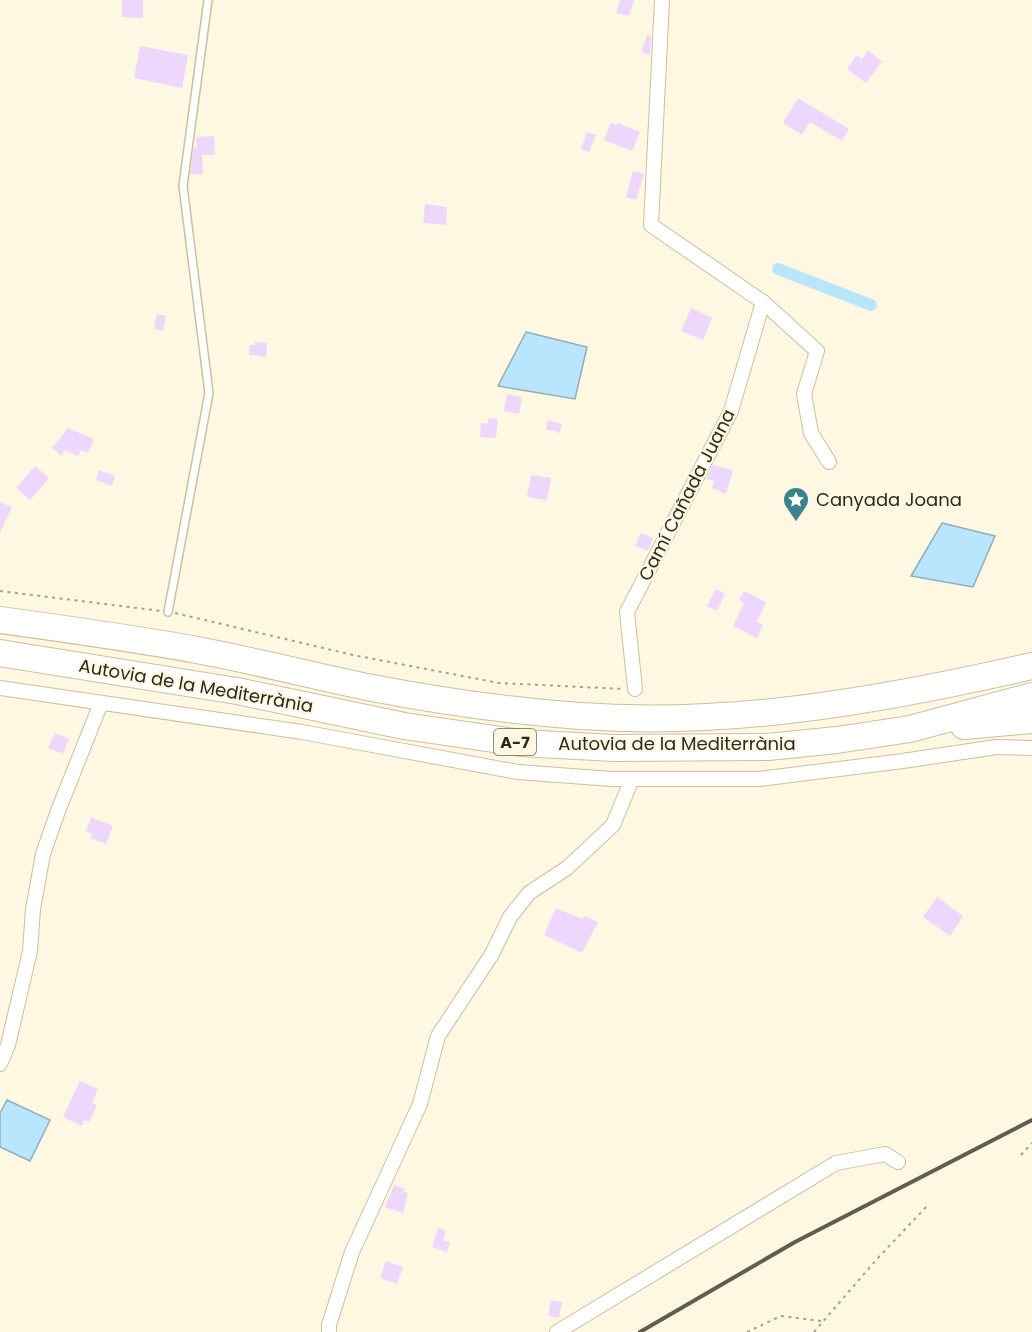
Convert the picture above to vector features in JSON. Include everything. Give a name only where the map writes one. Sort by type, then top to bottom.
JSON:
[{"type":"highway","name":"Autovia de la Mediterrània","points":[[0,620],[198,650],[372,688],[461,703],[582,716],[660,718],[813,708],[936,688],[1032,666]]},
{"type":"highway","name":"Autovia de la Mediterrània","points":[[0,653],[237,691],[404,726],[521,743],[614,748],[768,747],[837,740],[910,729],[1032,696]]},
{"type":"highway","points":[[910,729],[951,728],[1032,720]]},
{"type":"street","points":[[662,0],[651,225],[763,302],[817,351],[804,394],[811,433],[829,462]]},
{"type":"street","name":"Camí Cañada Juana","points":[[635,689],[627,612],[732,411],[763,302]]},
{"type":"street","points":[[0,688],[302,732],[518,772],[632,779],[759,780],[996,747],[1032,748]]},
{"type":"street","points":[[0,1064],[8,1045],[30,951],[33,909],[43,854],[101,703]]},
{"type":"street","points":[[329,1332],[329,1325],[352,1252],[420,1104],[438,1036],[492,954],[516,909],[529,893],[567,868],[613,825],[632,779]]},
{"type":"street","points":[[557,1332],[836,1163],[885,1154],[898,1162]]},
{"type":"lane","points":[[168,612],[209,393],[183,186],[208,0]]},
{"type":"path","points":[[0,591],[168,612],[353,655],[499,683],[635,689]]},
{"type":"path","points":[[1021,1155],[1032,1143]]},
{"type":"path","points":[[814,1332],[927,1206]]},
{"type":"path","points":[[747,1332],[782,1317],[823,1321]]},
{"type":"water","points":[[526,332],[587,347],[575,399],[498,386]]},
{"type":"water","points":[[942,523],[995,536],[973,587],[911,576]]},
{"type":"water","points":[[7,1100],[50,1120],[30,1161],[0,1147],[0,1113]]},
{"type":"building","points":[[122,0],[143,0],[143,18],[122,17]]},
{"type":"building","points":[[620,0],[634,0],[629,16],[616,13]]},
{"type":"building","points":[[647,35],[651,36],[650,55],[641,52]]},
{"type":"building","points":[[140,46],[188,55],[182,88],[134,78]]},
{"type":"building","points":[[868,51],[882,61],[866,83],[847,69],[857,55],[862,59]]},
{"type":"building","points":[[798,98],[849,129],[842,141],[810,122],[802,135],[783,123]]},
{"type":"building","points":[[611,123],[617,125],[618,123],[640,132],[632,151],[604,140]]},
{"type":"building","points":[[587,132],[596,135],[589,152],[581,149]]},
{"type":"building","points":[[214,136],[215,155],[202,155],[203,174],[190,174],[194,147],[197,147],[196,137]]},
{"type":"building","points":[[633,171],[644,174],[636,200],[626,197]]},
{"type":"building","points":[[425,204],[447,207],[446,225],[423,223]]},
{"type":"building","points":[[691,308],[712,318],[703,340],[681,331]]},
{"type":"building","points":[[157,314],[166,316],[163,331],[154,329]]},
{"type":"building","points":[[255,342],[267,343],[266,357],[249,355],[250,345],[255,345]]},
{"type":"building","points":[[507,394],[522,397],[519,414],[504,411]]},
{"type":"building","points":[[488,418],[498,419],[496,438],[480,437],[481,423],[488,424]]},
{"type":"building","points":[[548,420],[562,424],[560,433],[546,429]]},
{"type":"building","points":[[68,428],[94,439],[88,453],[81,450],[78,456],[64,450],[62,456],[52,448]]},
{"type":"building","points":[[713,465],[733,470],[726,494],[712,488],[714,481],[706,479]]},
{"type":"building","points":[[35,466],[49,478],[30,500],[16,488]]},
{"type":"building","points":[[99,470],[115,476],[112,486],[96,480]]},
{"type":"building","points":[[531,475],[551,478],[547,500],[527,497]]},
{"type":"building","points":[[0,502],[12,507],[0,533]]},
{"type":"building","points":[[641,533],[653,538],[648,551],[635,546]]},
{"type":"building","points":[[716,589],[725,594],[717,611],[707,606]]},
{"type":"building","points":[[744,591],[766,602],[757,622],[763,625],[757,638],[733,626],[744,603],[739,600]]},
{"type":"building","points":[[55,733],[69,739],[63,754],[48,748]]},
{"type":"building","points":[[91,817],[113,826],[106,844],[90,838],[92,834],[86,831]]},
{"type":"building","points":[[937,897],[963,916],[950,936],[923,917]]},
{"type":"building","points":[[556,908],[582,919],[584,916],[598,922],[582,953],[544,935]]},
{"type":"building","points":[[80,1081],[98,1089],[92,1103],[97,1105],[89,1122],[84,1120],[82,1126],[63,1117]]},
{"type":"building","points":[[394,1185],[405,1189],[403,1192],[408,1193],[403,1213],[385,1207]]},
{"type":"building","points":[[438,1228],[446,1231],[443,1240],[450,1242],[447,1252],[432,1247]]},
{"type":"building","points":[[386,1261],[403,1267],[397,1284],[380,1278]]},
{"type":"building","points":[[551,1300],[562,1302],[559,1318],[548,1316]]},
{"type":"waterway","points":[[778,269],[871,305]]},
{"type":"railway","points":[[640,1332],[795,1242],[1032,1120]]},
{"type":"place","name":"Canyada Joana","points":[[796,523]]}]
